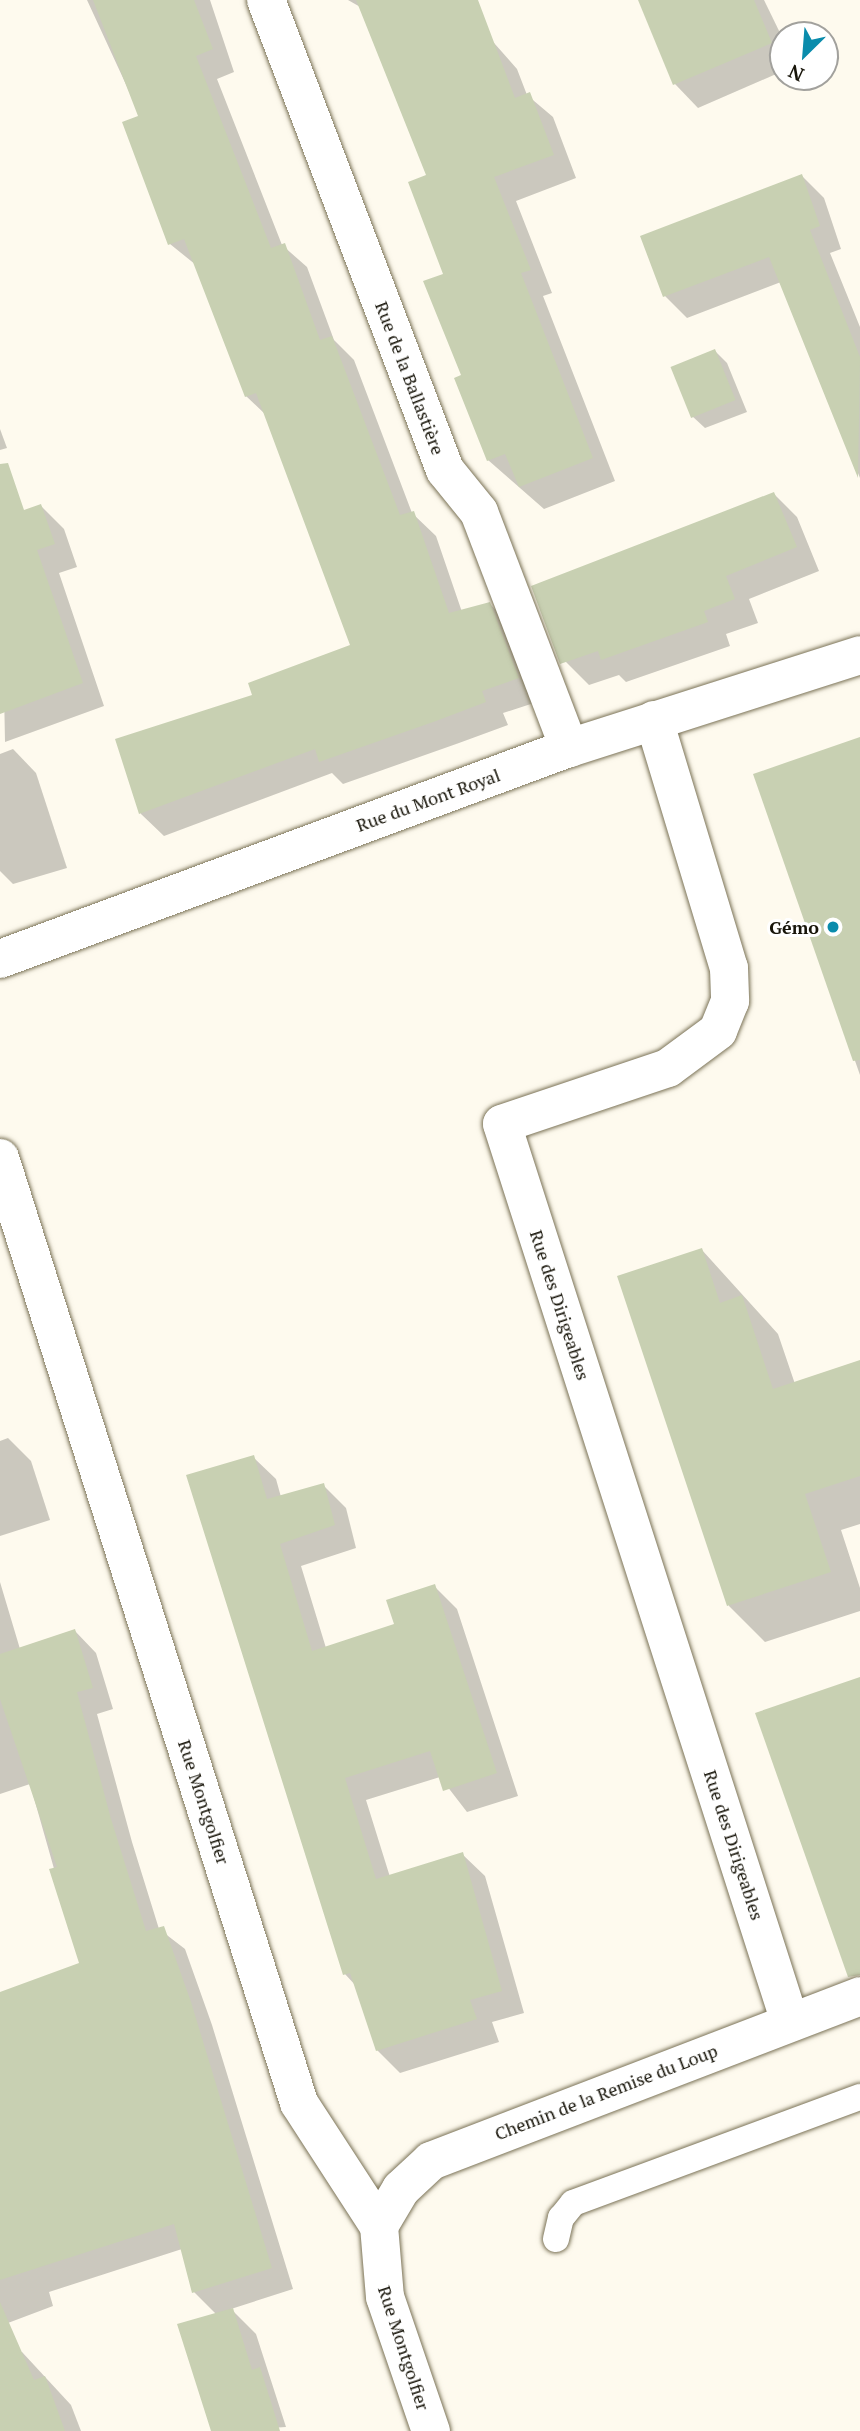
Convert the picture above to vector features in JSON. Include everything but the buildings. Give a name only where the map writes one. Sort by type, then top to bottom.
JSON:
[{"type":"street","name":"Rue de la Ballastière","points":[[266,0],[445,470],[479,512],[569,748]]},
{"type":"street","name":"Rue du Mont Royal","points":[[0,959],[569,748],[860,655]]},
{"type":"street","name":"Rue des Dirigeables","points":[[654,720],[729,968],[730,1001],[718,1031],[668,1068],[502,1124],[790,2022]]},
{"type":"street","name":"Rue Montgolfier","points":[[0,1158],[299,2103],[379,2226],[385,2297],[431,2431]]},
{"type":"street","name":"Chemin de la Remise du Loup","points":[[379,2226],[401,2189],[431,2161],[860,1996]]},
{"type":"lane","points":[[556,2239],[573,2203],[860,2097]]},
{"type":"place","name":"Gémo","points":[[833,927]]}]
